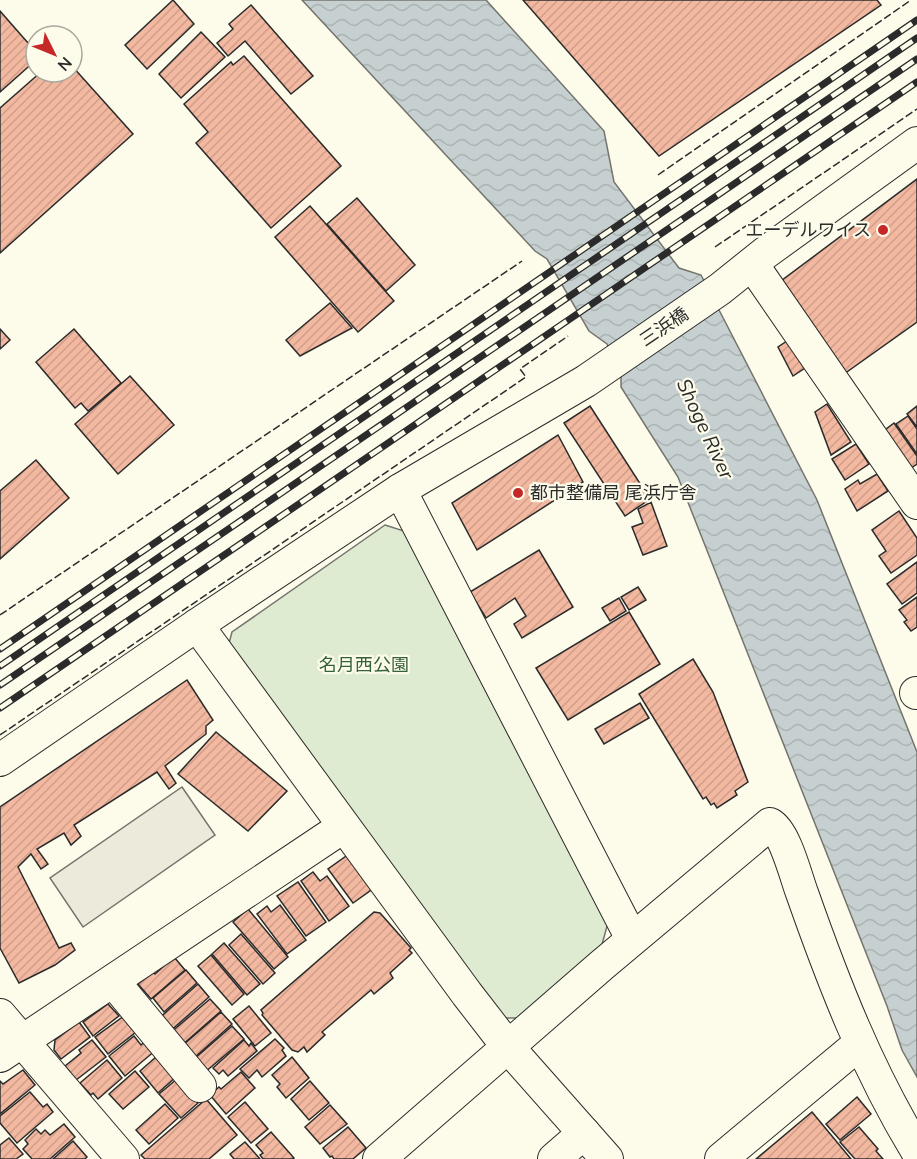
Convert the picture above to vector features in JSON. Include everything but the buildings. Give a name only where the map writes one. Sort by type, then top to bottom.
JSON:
[{"type":"street","name":"三浜橋","points":[[0,760],[400,490],[586,381],[720,289],[917,143]]},
{"type":"street","points":[[752,264],[917,503]]},
{"type":"street","points":[[400,490],[632,939]]},
{"type":"street","points":[[197,626],[460,985],[508,1047],[607,1159]]},
{"type":"street","points":[[379,1159],[632,939],[770,824],[779,832],[792,863],[859,1044],[917,1151]]},
{"type":"street","points":[[11,1049],[343,827]]},
{"type":"street","points":[[113,981],[200,1086]]},
{"type":"street","points":[[0,1015],[11,1049],[122,1159]]},
{"type":"street","points":[[721,1159],[859,1044]]},
{"type":"street","points":[[554,1159],[584,1133]]},
{"type":"green space","name":"名月西公園","points":[[385,525],[404,531],[609,919],[601,948],[520,1018],[504,1018],[228,647],[232,632]]},
{"type":"shaded area","points":[[182,787],[215,835],[83,927],[50,878]]},
{"type":"water","name":"Shoge River","points":[[302,0],[486,0],[604,131],[614,182],[679,268],[701,275],[817,500],[917,752],[917,1077],[902,1050],[887,1006],[678,477],[621,387],[621,376],[607,344],[589,331],[547,259],[535,251]]},
{"type":"railway","points":[[0,649],[917,20]]},
{"type":"railway","points":[[0,666],[917,38]]},
{"type":"railway","points":[[0,685],[917,59]]},
{"type":"railway","points":[[0,708],[917,82]]},
{"type":"fence","points":[[658,175],[911,0]]},
{"type":"fence","points":[[715,247],[917,109]]},
{"type":"fence","points":[[0,615],[522,261]]},
{"type":"fence","points":[[0,735],[526,377],[520,369],[568,336]]},
{"type":"place","name":"エーデルワイス","points":[[883,230]]},
{"type":"place","name":"都市整備局 尾浜庁舎","points":[[518,493]]}]
